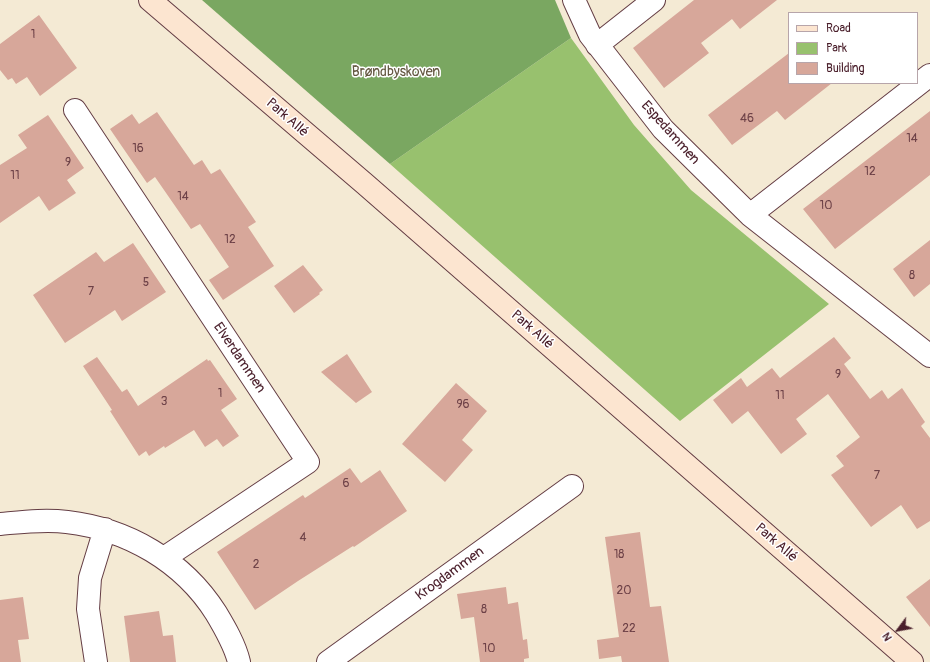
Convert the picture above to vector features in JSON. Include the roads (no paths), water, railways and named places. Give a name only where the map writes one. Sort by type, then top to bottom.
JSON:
[{"type":"street","name":"Park Allé","points":[[150,0],[377,195],[912,662]]},
{"type":"street","name":"Espedammen","points":[[574,0],[590,35],[663,129],[750,215],[930,356]]},
{"type":"street","points":[[597,45],[654,0]]},
{"type":"street","points":[[750,215],[930,75]]},
{"type":"street","name":"Elverdammen","points":[[74,110],[308,462],[164,558]]},
{"type":"street","name":"Krogdammen","points":[[328,662],[572,486]]},
{"type":"street","points":[[0,524],[26,522],[66,522],[105,529],[136,542],[164,558],[188,579],[209,603],[226,630],[240,662]]},
{"type":"street","points":[[96,662],[88,609],[90,578],[105,529]]},
{"type":"park label","name":"Brøndbyskoven","points":[[396,72]]}]
